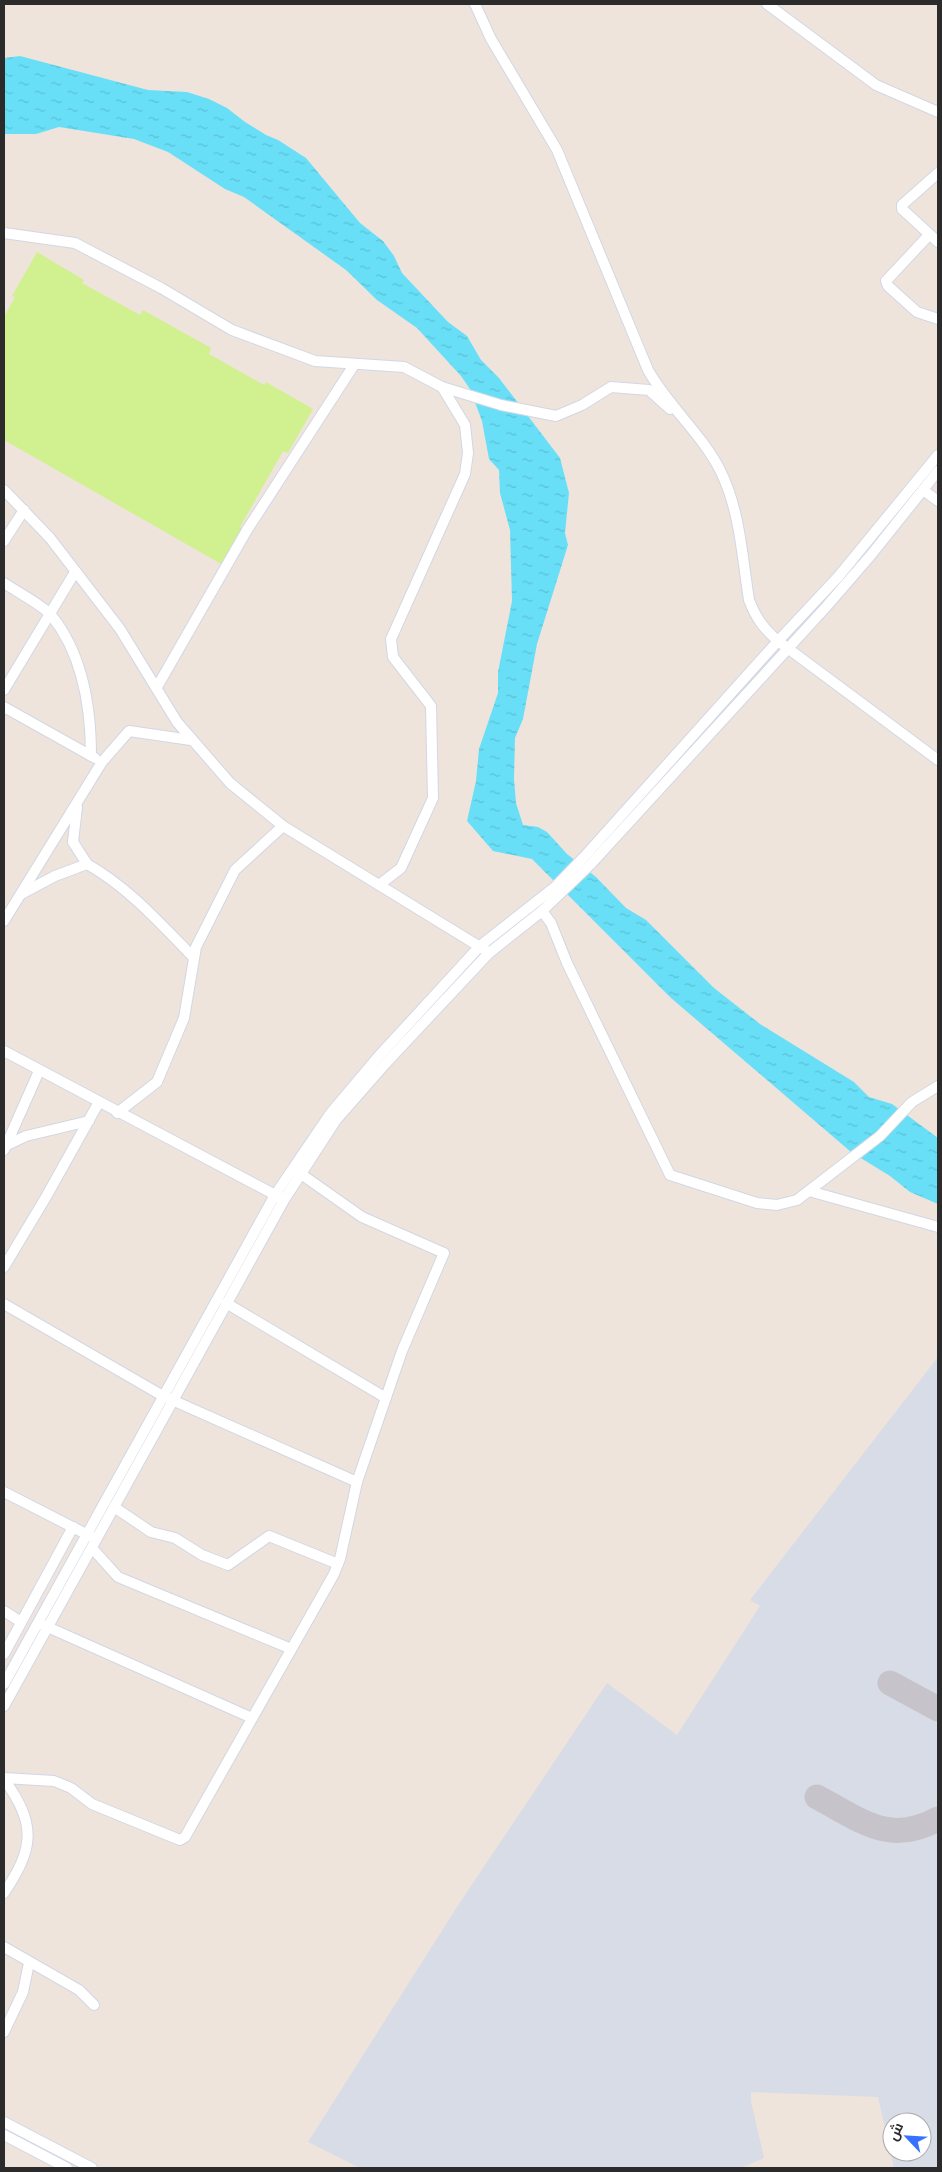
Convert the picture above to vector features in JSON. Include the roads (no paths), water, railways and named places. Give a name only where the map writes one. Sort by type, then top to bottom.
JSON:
[{"type":"street","points":[[475,4],[491,39],[557,150],[648,370],[657,385],[695,430],[719,469],[734,505],[749,600],[755,615],[764,629],[938,760]]},
{"type":"street","points":[[767,4],[876,84],[938,112]]},
{"type":"street","points":[[938,173],[902,205],[903,213],[938,242]]},
{"type":"street","points":[[4,233],[75,243],[161,288],[232,330],[315,361],[404,367],[442,387],[501,405],[556,416],[582,405],[611,387],[649,390],[695,430]]},
{"type":"street","points":[[928,235],[886,281],[888,286],[917,312],[938,319]]},
{"type":"street","points":[[157,687],[247,530],[354,365]]},
{"type":"street","points":[[379,885],[401,868],[432,798],[431,706],[393,656],[391,639],[465,474],[468,453],[465,425],[442,387]]},
{"type":"street","points":[[588,860],[778,640],[875,536],[938,455]]},
{"type":"street","points":[[4,1684],[59,1585],[92,1541],[114,1507],[168,1398],[226,1303],[279,1197],[300,1174],[336,1120],[386,1063],[489,953],[542,911],[558,890],[788,647],[871,555],[938,471]]},
{"type":"street","points":[[4,490],[24,510],[120,630],[177,722],[230,782],[283,826],[489,953]]},
{"type":"street","points":[[923,490],[938,501]]},
{"type":"street","points":[[4,541],[24,510]]},
{"type":"street","points":[[4,690],[75,572]]},
{"type":"street","points":[[4,583],[50,614],[69,643],[86,692],[91,730],[90,756]]},
{"type":"street","points":[[4,707],[102,762]]},
{"type":"street","points":[[5,917],[102,762],[129,731],[191,740]]},
{"type":"street","points":[[78,802],[72,842],[86,864],[110,877],[159,922],[194,958]]},
{"type":"street","points":[[117,1113],[157,1082],[184,1018],[196,948],[235,870],[283,826]]},
{"type":"street","points":[[21,894],[55,876],[86,864]]},
{"type":"street","points":[[4,1706],[48,1628],[168,1398],[279,1197],[330,1114],[378,1057],[480,946],[558,890]]},
{"type":"street","points":[[542,911],[551,923],[567,963],[670,1175],[757,1203],[777,1205],[797,1200],[880,1136],[912,1102],[938,1086]]},
{"type":"street","points":[[4,1051],[117,1113],[279,1197]]},
{"type":"street","points":[[5,1148],[39,1071]]},
{"type":"street","points":[[4,1267],[99,1102]]},
{"type":"street","points":[[5,1148],[26,1136],[89,1121]]},
{"type":"street","points":[[4,1779],[54,1781],[71,1788],[92,1804],[180,1840],[185,1837],[289,1648],[338,1564],[357,1482],[402,1351],[444,1253],[362,1217],[300,1174]]},
{"type":"street","points":[[809,1191],[938,1227]]},
{"type":"street","points":[[226,1303],[386,1398]]},
{"type":"street","points":[[4,1304],[168,1398],[357,1482]]},
{"type":"street","points":[[4,1492],[73,1528],[92,1541],[118,1577],[289,1648]]},
{"type":"street","points":[[114,1507],[151,1532],[175,1538],[202,1555],[228,1565],[270,1536],[338,1564]]},
{"type":"street","points":[[4,1654],[73,1528]]},
{"type":"street","points":[[46,1578],[59,1585]]},
{"type":"street","points":[[4,1611],[21,1622]]},
{"type":"street","points":[[38,1622],[252,1718]]},
{"type":"street","points":[[11,1641],[24,1647]]},
{"type":"street","points":[[4,1779],[24,1809],[28,1824],[22,1860],[4,1893]]},
{"type":"street","points":[[4,1947],[29,1963],[72,1985],[94,2005]]},
{"type":"street","points":[[4,2032],[23,1992],[29,1963]]},
{"type":"street","points":[[4,2122],[92,2168]]},
{"type":"street","points":[[4,2135],[67,2168]]},
{"type":"water","points":[[20,56],[148,90],[187,92],[209,99],[227,108],[245,122],[306,158],[360,223],[383,241],[394,256],[402,273],[448,322],[467,336],[481,360],[499,378],[560,458],[569,493],[565,533],[568,545],[537,644],[523,719],[515,738],[514,779],[516,803],[523,825],[538,827],[547,832],[567,854],[596,877],[626,908],[646,920],[714,988],[760,1024],[854,1082],[869,1097],[892,1104],[938,1138],[938,1204],[910,1192],[890,1176],[851,1152],[671,998],[532,859],[493,851],[467,821],[476,781],[479,749],[498,693],[498,672],[512,601],[510,530],[500,493],[499,470],[489,459],[482,421],[470,389],[461,376],[417,328],[377,300],[346,270],[244,197],[225,189],[168,152],[134,139],[59,127],[36,134],[4,134],[4,58]]}]
